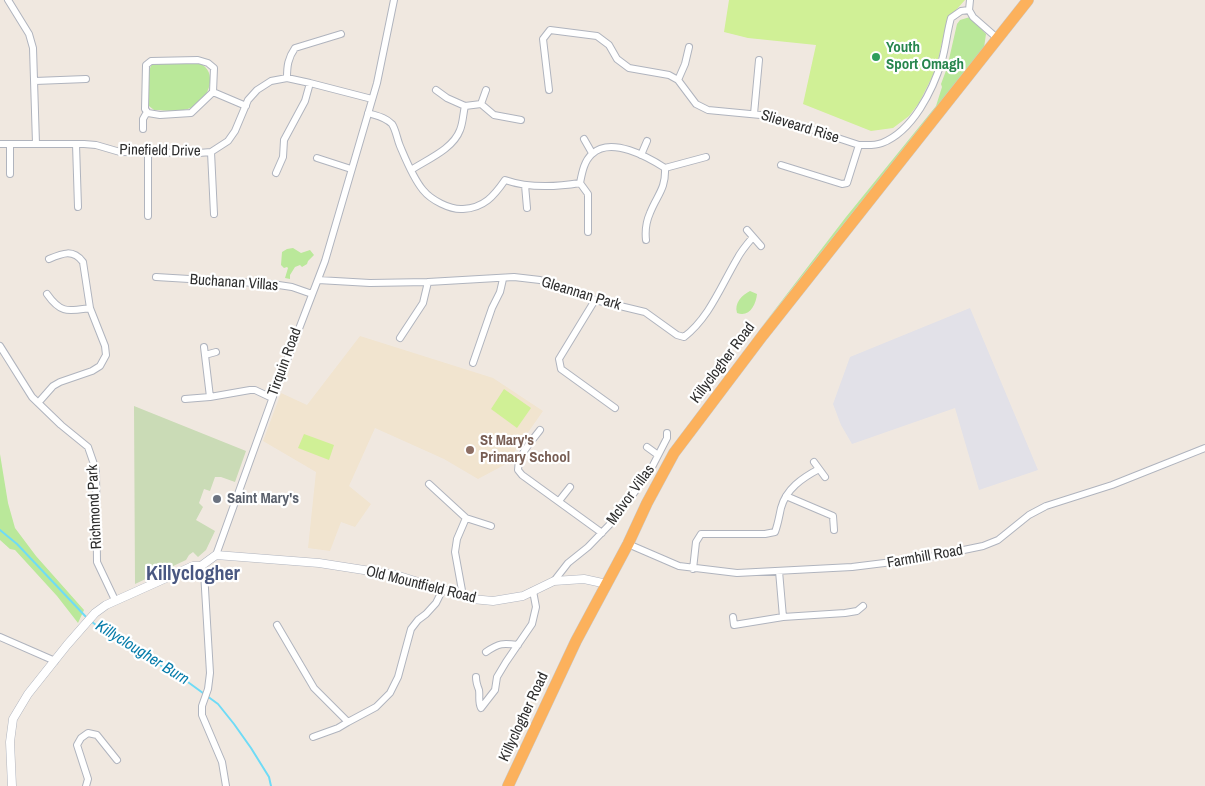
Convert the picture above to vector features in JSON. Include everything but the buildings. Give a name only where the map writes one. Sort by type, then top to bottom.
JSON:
[{"type":"highway","name":"Killyclogher Road","points":[[508,786],[576,641],[674,453],[769,327],[1028,0]]},
{"type":"street","points":[[8,0],[29,34],[33,48],[36,144]]},
{"type":"street","name":"Tirquin Road","points":[[216,555],[272,398],[318,280],[381,68],[394,0]]},
{"type":"street","points":[[970,0],[969,10],[973,17],[997,38]]},
{"type":"street","name":"Slieveard Rise","points":[[678,80],[696,104],[708,110],[771,116],[859,145],[872,146],[892,138],[917,113],[926,99],[943,59],[951,18],[955,14],[969,10]]},
{"type":"street","points":[[549,90],[543,39],[550,30],[597,36],[609,45],[617,59],[629,68],[669,75],[678,80],[685,64],[689,47]]},
{"type":"street","points":[[287,78],[287,63],[296,48],[341,34]]},
{"type":"street","points":[[198,60],[208,63],[214,68],[214,92],[191,113],[160,115],[148,112],[145,109],[146,65],[151,61],[198,60]]},
{"type":"street","points":[[754,114],[759,60]]},
{"type":"street","name":"Pinefield Drive","points":[[0,144],[96,145],[120,152],[199,154],[211,152],[228,141],[236,131],[248,100],[271,81],[287,78],[310,82],[372,99]]},
{"type":"street","points":[[35,81],[86,79]]},
{"type":"street","points":[[276,173],[283,157],[284,140],[305,101],[310,82]]},
{"type":"street","points":[[436,90],[447,98],[465,106],[481,104],[494,115],[521,120]]},
{"type":"street","points":[[481,104],[486,90]]},
{"type":"street","points":[[214,92],[246,106]]},
{"type":"street","points":[[411,170],[442,151],[452,142],[460,130],[465,106]]},
{"type":"street","points":[[143,129],[143,119],[148,112]]},
{"type":"street","points":[[368,113],[386,120],[394,126],[399,145],[423,190],[441,202],[460,209],[481,206],[489,200],[505,180],[525,185],[580,183]]},
{"type":"street","points":[[584,139],[592,153]]},
{"type":"street","points":[[641,155],[647,141]]},
{"type":"street","points":[[10,144],[10,174]]},
{"type":"street","points":[[76,144],[78,207]]},
{"type":"street","points":[[781,165],[842,184],[846,183],[859,145]]},
{"type":"street","points":[[588,232],[588,194],[580,183],[584,166],[592,153],[605,148],[625,148],[665,168],[706,158]]},
{"type":"street","points":[[211,152],[214,214]]},
{"type":"street","points":[[148,153],[148,216]]},
{"type":"street","points":[[317,158],[352,169]]},
{"type":"street","points":[[646,240],[645,228],[650,212],[664,186],[665,168]]},
{"type":"street","points":[[525,185],[527,208]]},
{"type":"street","points":[[747,230],[761,246]]},
{"type":"street","name":"Gleannan Park","points":[[318,280],[370,283],[503,279],[514,277],[540,280],[595,300],[646,312],[677,335],[684,337],[710,307],[738,257],[753,237]]},
{"type":"street","points":[[38,403],[53,386],[100,366],[106,354],[105,346],[90,308],[83,262],[79,256],[72,252],[50,259]]},
{"type":"street","name":"Buchanan Villas","points":[[156,277],[272,284],[292,287],[312,294]]},
{"type":"street","points":[[473,363],[492,308],[500,292],[503,279]]},
{"type":"street","points":[[400,338],[423,303],[428,282]]},
{"type":"street","points":[[46,294],[54,305],[60,309],[90,308]]},
{"type":"street","points":[[595,300],[581,326],[559,359],[561,369],[615,408]]},
{"type":"street","name":"Richmond Park","points":[[0,346],[26,388],[38,403],[88,447],[92,455],[96,470],[97,562],[115,600]]},
{"type":"street","points":[[204,347],[210,397]]},
{"type":"street","points":[[204,355],[216,352]]},
{"type":"street","points":[[185,399],[250,390],[255,390],[272,398]]},
{"type":"street","name":"McIvor Villas","points":[[540,430],[522,455],[518,464],[518,470],[602,533]]},
{"type":"street","name":"McIvor Villas","points":[[554,581],[568,563],[588,548],[615,519],[650,470],[667,438],[666,433]]},
{"type":"street","name":"McIvor Villas","points":[[647,447],[658,456]]},
{"type":"street","name":"Farmhill Road","points":[[628,544],[679,566],[738,573],[890,564],[933,557],[983,546],[998,540],[1029,515],[1046,506],[1112,485],[1205,448]]},
{"type":"street","points":[[814,462],[825,477]]},
{"type":"street","points":[[693,569],[696,542],[702,534],[765,534],[775,532],[781,507],[786,496],[802,479],[819,469]]},
{"type":"street","points":[[429,484],[466,518],[491,526]]},
{"type":"street","points":[[559,501],[570,487]]},
{"type":"street","points":[[786,496],[833,516],[834,530]]},
{"type":"street","points":[[463,596],[455,552],[456,539],[466,518]]},
{"type":"street","points":[[12,786],[10,742],[13,719],[28,694],[92,616],[106,604],[193,566],[201,566],[216,555]]},
{"type":"street","name":"Old Mountfield Road","points":[[216,555],[319,563],[396,575],[472,599],[493,601],[513,598],[554,581],[584,579],[607,584]]},
{"type":"street","points":[[201,566],[204,572],[210,664],[208,689],[202,706],[202,715],[222,762],[226,786]]},
{"type":"street","points":[[779,571],[783,617]]},
{"type":"street","points":[[313,737],[338,728],[376,708],[390,693],[398,677],[411,629],[436,604],[443,589]]},
{"type":"street","points":[[476,677],[481,708],[495,690],[497,677],[532,624],[536,607],[533,590]]},
{"type":"street","points":[[733,617],[734,625],[783,617],[844,613],[857,611],[863,606]]},
{"type":"street","points":[[277,625],[314,688],[348,722]]},
{"type":"street","points":[[0,637],[55,660]]},
{"type":"street","points":[[486,652],[504,643],[518,645]]},
{"type":"street","points":[[88,785],[88,779],[77,745],[81,738],[88,733],[96,735],[117,760]]},
{"type":"shaded area","points":[[970,308],[1038,470],[979,490],[955,408],[852,444],[841,425],[833,404],[850,357]]},
{"type":"shaded area","name":"St Mary's Primary School","points":[[360,336],[493,378],[543,411],[506,464],[478,479],[444,459],[375,428],[349,486],[371,504],[355,527],[341,522],[330,551],[308,548],[316,472],[263,441],[281,393],[307,405]]},
{"type":"green space","name":"Youth Sport Omagh","points":[[729,0],[965,0],[947,20],[936,69],[919,103],[909,116],[893,128],[871,131],[803,104],[816,45],[748,38],[724,32]]},
{"type":"green space","points":[[970,17],[986,34],[984,48],[760,329],[846,217],[936,106],[957,24],[960,20]]},
{"type":"green space","points":[[199,63],[209,72],[210,85],[204,98],[199,103],[179,111],[154,110],[149,106],[149,70],[152,64]]},
{"type":"green space","points":[[293,248],[301,253],[310,250],[314,255],[307,264],[302,267],[300,265],[295,267],[290,275],[290,279],[285,278],[288,268],[284,268],[281,265],[282,252]]},
{"type":"green space","points":[[750,291],[757,294],[751,310],[745,314],[737,313],[736,309],[739,300]]},
{"type":"green space","points":[[504,389],[531,408],[517,428],[491,409]]},
{"type":"green space","points":[[134,406],[246,451],[235,482],[215,477],[210,491],[204,489],[199,503],[203,507],[196,520],[215,531],[206,550],[198,557],[193,552],[186,560],[135,584]]},
{"type":"green space","points":[[304,434],[334,445],[329,460],[298,448]]},
{"type":"green space","points":[[0,454],[8,503],[15,528],[36,556],[84,610],[78,623],[57,596],[15,550],[10,549],[0,540]]},
{"type":"waterway","name":"Killyclougher Burn","points":[[0,530],[17,544],[88,619]]},
{"type":"waterway","name":"Killyclougher Burn","points":[[92,622],[120,643],[181,677],[218,704],[251,748],[269,777],[271,786]]},
{"type":"place","name":"Youth Sport Omagh","points":[[876,57]]},
{"type":"place","name":"St Mary's Primary School","points":[[470,450]]},
{"type":"place","name":"Saint Mary's","points":[[217,499]]},
{"type":"district","name":"Killyclogher","points":[[193,575]]}]
